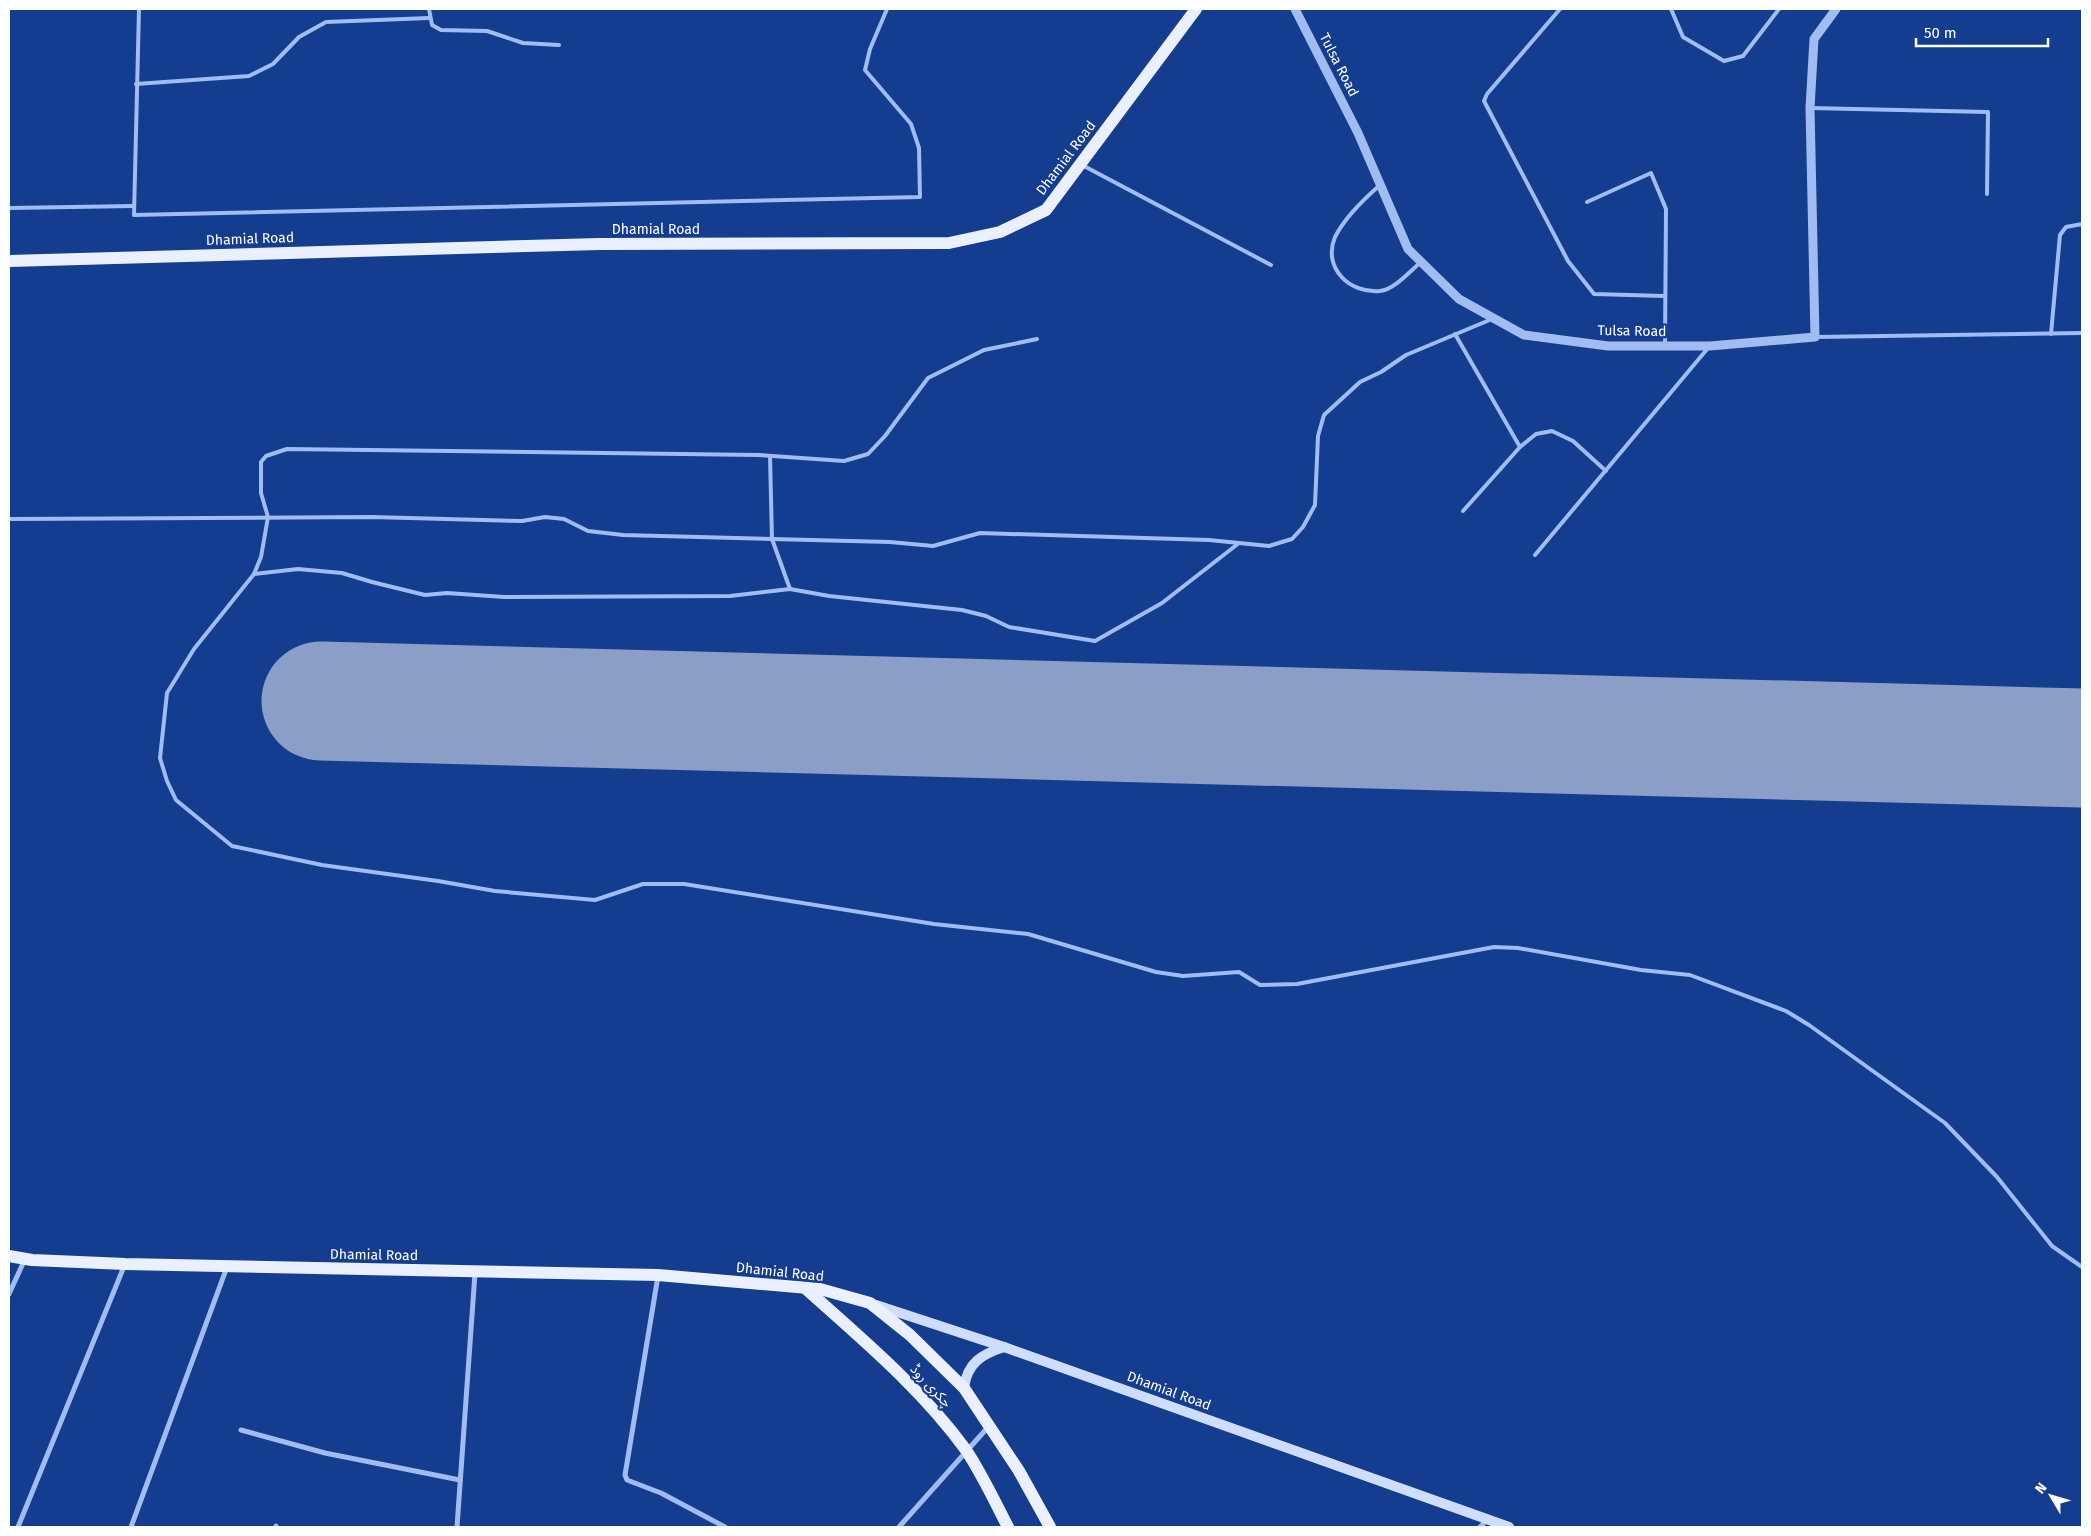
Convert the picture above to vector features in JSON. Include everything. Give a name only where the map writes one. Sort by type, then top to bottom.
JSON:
[{"type":"main road","name":"Dhamial Road","points":[[9,261],[599,244],[949,243],[1000,232],[1046,210],[1196,9]]},
{"type":"main road","name":"Dhamial Road","points":[[9,1256],[25,1259],[125,1264],[658,1275],[820,1290],[870,1303],[1004,1347],[1484,1524],[1509,1527]]},
{"type":"main road","name":"چکری روڈ","points":[[805,1288],[875,1350],[908,1383],[966,1451],[1008,1527]]},
{"type":"main road","name":"چکری روڈ","points":[[870,1303],[910,1335],[964,1388],[1019,1471],[1050,1527]]},
{"type":"main road","points":[[964,1388],[965,1378],[974,1362],[982,1356],[1004,1347]]},
{"type":"street","name":"Tulsa Road","points":[[1295,9],[1358,133],[1408,249],[1459,299],[1524,335],[1608,346],[1710,346],[1816,337]]},
{"type":"street","points":[[1816,337],[1810,108],[1814,39],[1836,9]]},
{"type":"street","points":[[9,1294],[25,1259]]},
{"type":"street","points":[[18,1527],[125,1264]]},
{"type":"street","points":[[131,1527],[228,1266]]},
{"type":"street","points":[[457,1527],[475,1272]]},
{"type":"street","points":[[658,1275],[625,1475],[632,1484],[661,1493],[726,1527]]},
{"type":"street","points":[[899,1527],[990,1426]]},
{"type":"street","points":[[241,1430],[325,1453],[460,1480]]},
{"type":"lane","points":[[138,9],[134,215],[920,198],[919,148],[911,124],[865,70],[870,49],[887,9]]},
{"type":"lane","points":[[429,9],[429,18],[432,25],[441,30],[487,31],[523,43],[559,45]]},
{"type":"lane","points":[[1560,9],[1487,94],[1484,101],[1568,261],[1594,294],[1665,296]]},
{"type":"lane","points":[[1671,9],[1683,37],[1724,61],[1743,56],[1779,9]]},
{"type":"lane","points":[[136,84],[249,76],[273,64],[299,37],[326,22],[429,18]]},
{"type":"lane","points":[[1810,108],[1988,112],[1987,194]]},
{"type":"lane","points":[[1080,164],[1272,265]]},
{"type":"lane","points":[[1587,202],[1651,173],[1666,209],[1666,346]]},
{"type":"lane","points":[[1380,185],[1359,204],[1335,238],[1333,254],[1336,270],[1344,281],[1354,288],[1380,291],[1389,288],[1421,262]]},
{"type":"lane","points":[[9,208],[134,206]]},
{"type":"lane","points":[[2052,334],[2060,235],[2066,227],[2082,224]]},
{"type":"lane","points":[[9,520],[372,517],[522,521],[545,517],[564,519],[588,531],[623,534],[890,542],[933,546],[980,533],[1239,542],[1269,546],[1292,540],[1303,527],[1315,505],[1318,436],[1324,415],[1360,382],[1381,372],[1406,355],[1493,318]]},
{"type":"lane","points":[[1816,337],[2082,333]]},
{"type":"lane","points":[[1455,334],[1520,447]]},
{"type":"lane","points":[[1037,339],[984,350],[928,378],[885,436],[868,454],[844,461],[770,456],[287,449],[266,456],[261,462],[261,493],[268,518],[261,557],[254,574],[194,649],[167,693],[161,734],[160,758],[167,781],[176,800],[232,846],[322,865],[495,891],[595,900],[643,884],[684,884],[934,924],[1028,934],[1156,972],[1183,976],[1238,972],[1260,985],[1297,984],[1494,947],[1518,948],[1641,970],[1690,975],[1786,1011],[1809,1025],[1945,1123],[1997,1176],[2052,1246],[2082,1267]]},
{"type":"lane","points":[[1535,555],[1710,346]]},
{"type":"lane","points":[[1463,511],[1520,447],[1536,434],[1552,430],[1573,441],[1606,471]]},
{"type":"lane","points":[[770,456],[772,539],[790,589]]},
{"type":"lane","points":[[254,574],[298,569],[342,572],[372,582],[425,595],[447,593],[504,597],[730,596],[790,589],[829,596],[962,610],[986,616],[1009,627],[1095,641],[1162,602],[1239,542]]},
{"type":"runway","points":[[321,701],[2082,748]]}]
